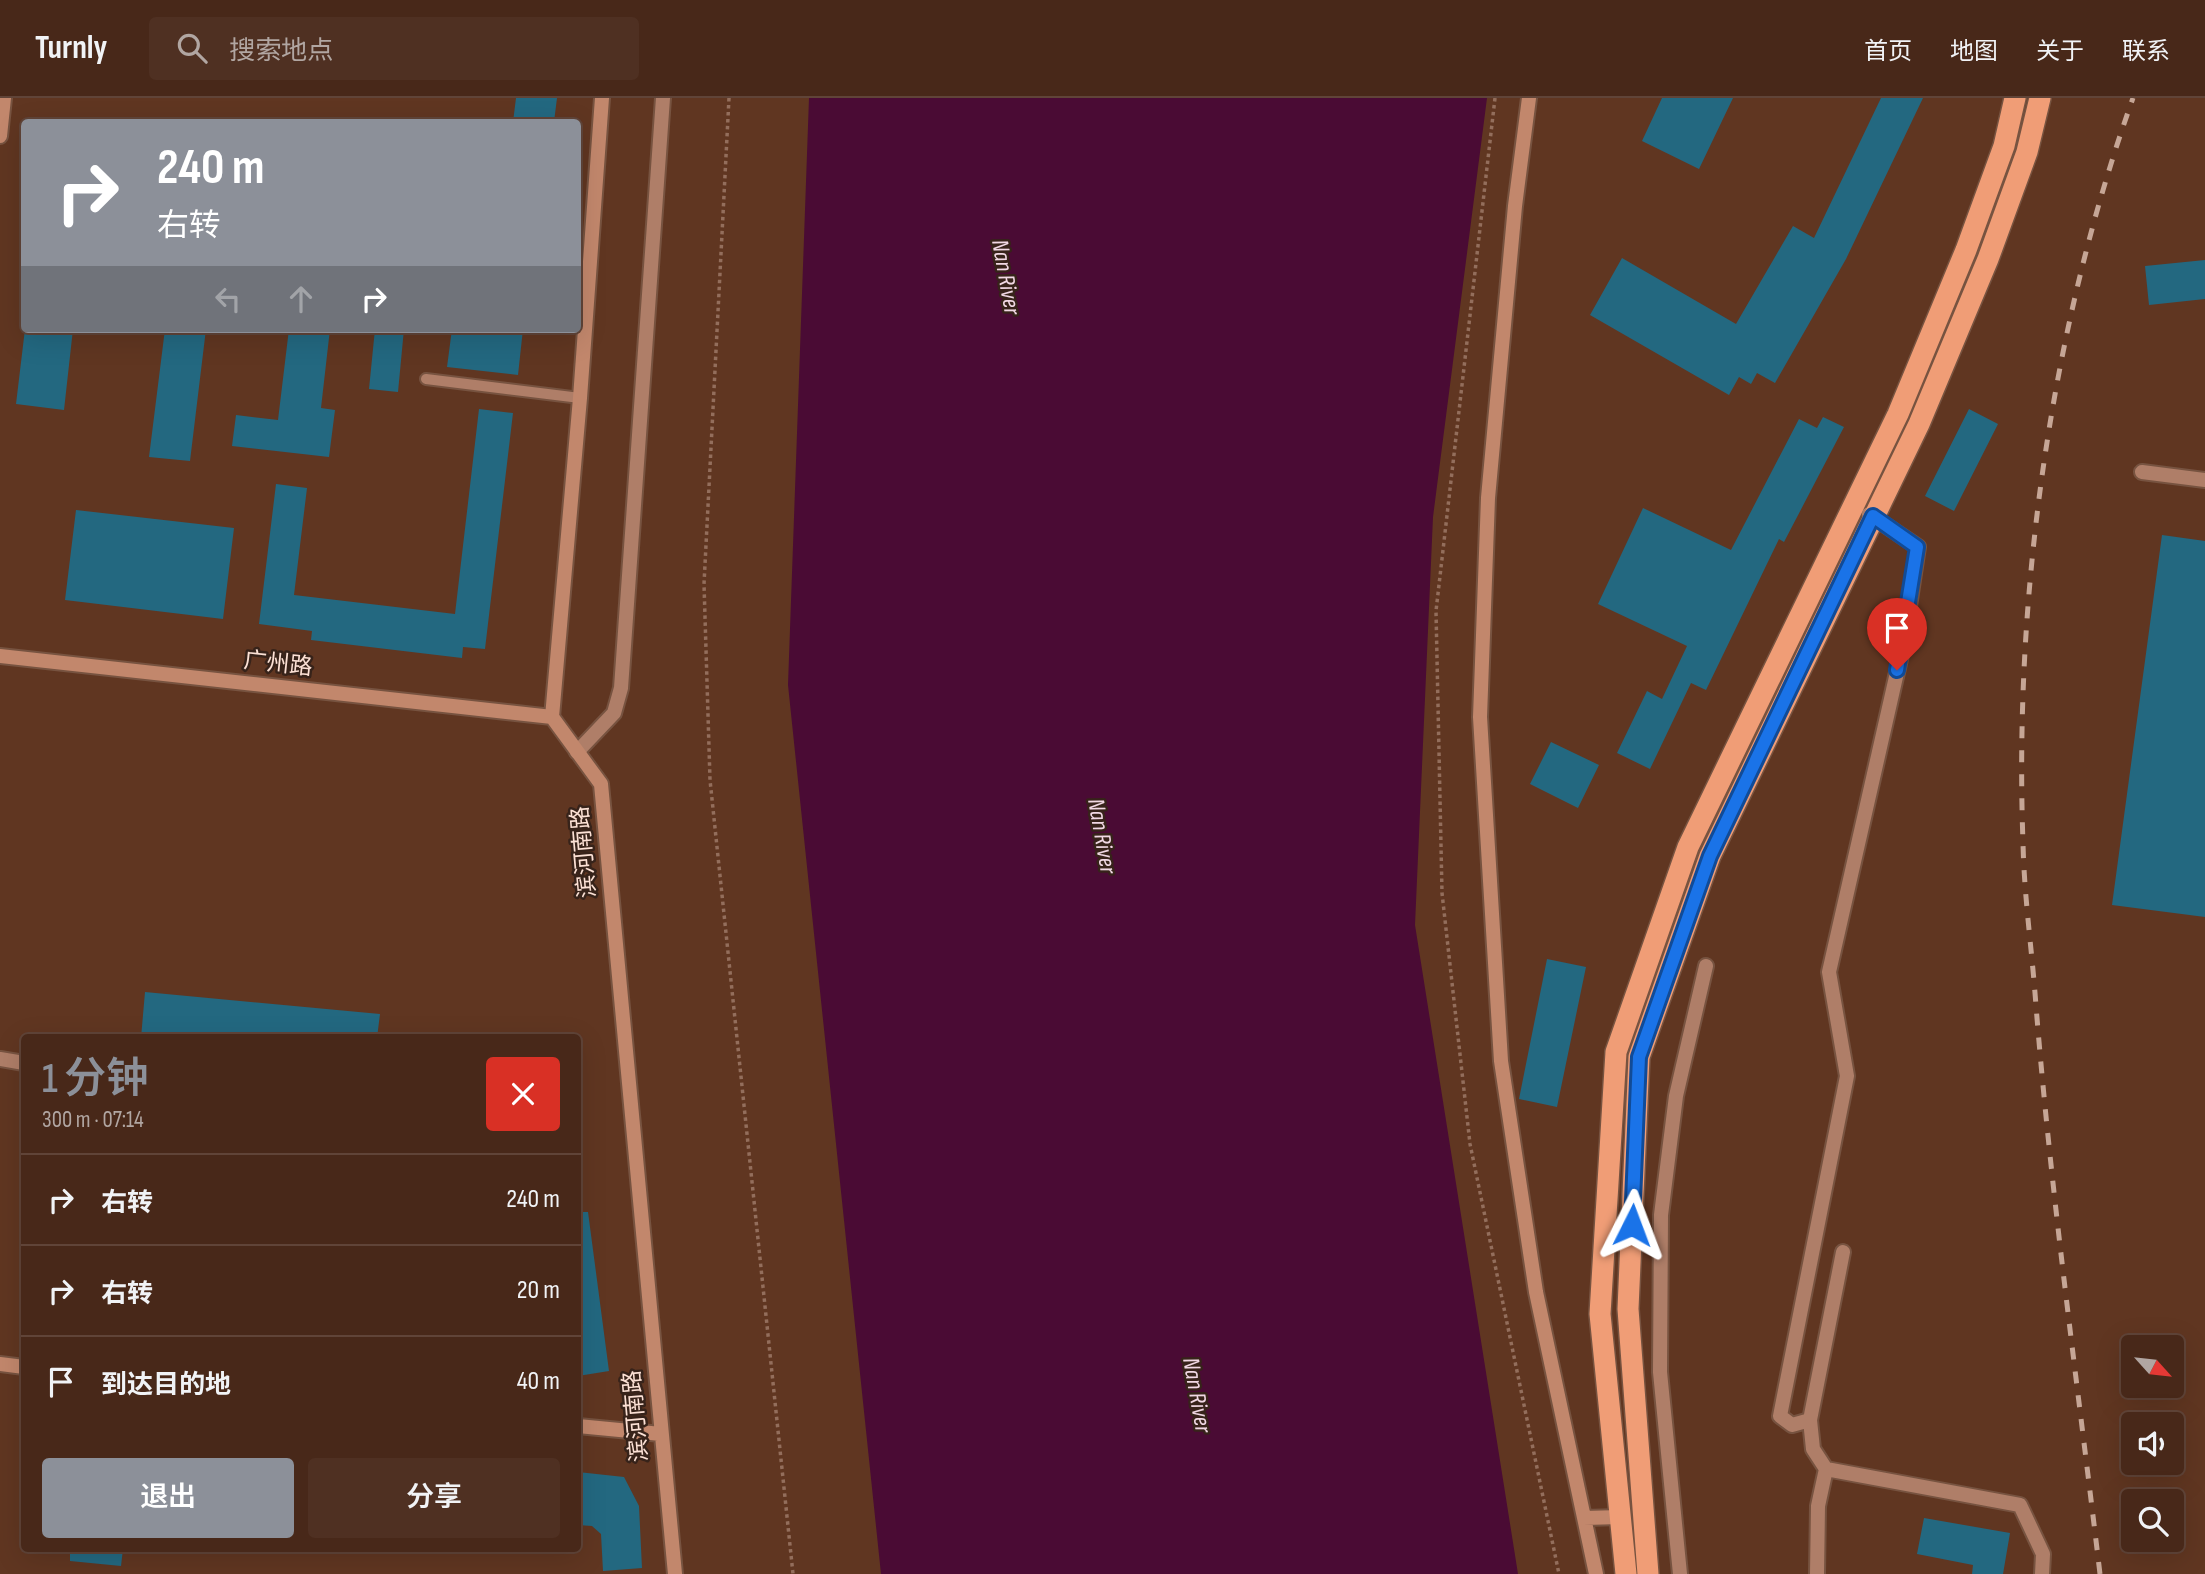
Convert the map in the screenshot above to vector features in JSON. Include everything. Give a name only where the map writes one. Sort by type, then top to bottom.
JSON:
[{"type":"highway","points":[[1626,1574],[1600,1314],[1616,1052],[1688,847],[1898,414],[1966,250],[2004,146],[2015,98]]},
{"type":"highway","points":[[1648,1574],[1628,1309],[1639,1057],[1710,856],[1919,424],[1988,259],[2027,152],[2040,98]]},
{"type":"street","points":[[0,136],[4,98]]},
{"type":"street","points":[[552,716],[580,398],[602,98]]},
{"type":"street","points":[[578,752],[614,713],[621,688],[663,98]]},
{"type":"street","points":[[1529,98],[1515,206],[1488,498],[1480,718],[1501,1061],[1536,1292],[1596,1574]]},
{"type":"street","points":[[2142,472],[2205,481]]},
{"type":"street","points":[[1811,1420],[1792,1425],[1780,1416],[1847,1076],[1829,972],[1903,646],[1917,547],[1873,516],[1852,506]]},
{"type":"street","name":"广州路","points":[[0,656],[552,716]]},
{"type":"street","name":"滨河南路","points":[[552,716],[601,784],[675,1574]]},
{"type":"street","points":[[1680,1574],[1660,1372],[1661,1215],[1676,1096],[1706,966]]},
{"type":"street","points":[[0,1059],[21,1062]]},
{"type":"street","points":[[1817,1574],[1818,1506],[1826,1469],[1813,1449],[1811,1420],[1843,1252]]},
{"type":"street","points":[[0,1364],[21,1367]]},
{"type":"street","points":[[581,1426],[661,1434]]},
{"type":"street","points":[[1826,1469],[2020,1505],[2043,1554],[2042,1574]]},
{"type":"street","points":[[1584,1518],[1620,1517]]},
{"type":"lane","points":[[426,379],[580,398]]},
{"type":"path","points":[[729,98],[704,584],[710,780],[793,1574]]},
{"type":"water","name":"Nan River","points":[[809,98],[1487,98],[1433,517],[1415,925],[1518,1574],[881,1574],[788,685]]},
{"type":"building","points":[[516,98],[557,98],[554,119],[513,119]]},
{"type":"building","points":[[1662,98],[1733,98],[1699,169],[1642,141]]},
{"type":"building","points":[[1881,98],[1923,98],[1846,259],[1775,383],[1757,373],[1751,384],[1739,377],[1729,395],[1590,315],[1622,258],[1736,324],[1793,226],[1814,238]]},
{"type":"building","points":[[2205,260],[2205,299],[2149,305],[2145,266]]},
{"type":"building","points":[[25,333],[73,333],[64,410],[16,404]]},
{"type":"building","points":[[164,333],[206,333],[190,461],[149,457]]},
{"type":"building","points":[[289,333],[330,333],[321,408],[335,410],[329,457],[232,446],[236,415],[278,420]]},
{"type":"building","points":[[375,333],[404,333],[398,392],[369,389]]},
{"type":"building","points":[[451,333],[523,333],[518,375],[447,367]]},
{"type":"building","points":[[479,409],[513,413],[485,649],[463,647],[462,658],[311,640],[312,631],[259,624],[276,484],[307,488],[294,595],[455,614]]},
{"type":"building","points":[[1969,409],[1998,424],[1954,511],[1925,496]]},
{"type":"building","points":[[1823,417],[1844,427],[1784,542],[1779,539],[1706,690],[1691,683],[1650,769],[1617,753],[1647,691],[1662,699],[1687,646],[1598,604],[1643,508],[1731,550],[1799,419],[1817,428]]},
{"type":"building","points":[[76,510],[234,528],[223,619],[65,600]]},
{"type":"building","points":[[2162,535],[2205,541],[2205,917],[2112,905]]},
{"type":"building","points":[[1551,742],[1599,765],[1578,808],[1530,784]]},
{"type":"building","points":[[1547,959],[1586,967],[1557,1107],[1519,1099]]},
{"type":"building","points":[[145,992],[380,1014],[378,1034],[141,1034]]},
{"type":"building","points":[[581,1212],[588,1212],[609,1371],[581,1376]]},
{"type":"building","points":[[581,1472],[624,1477],[639,1506],[642,1568],[603,1571],[601,1534],[592,1526],[581,1525]]},
{"type":"building","points":[[1924,1518],[2010,1533],[2003,1574],[1972,1574],[1973,1565],[1917,1554]]},
{"type":"building","points":[[70,1552],[123,1552],[121,1566],[70,1561]]},
{"type":"railway","points":[[2100,1574],[2041,1066],[2025,880],[2022,750],[2032,561],[2043,466],[2059,371],[2104,187],[2133,98]]},
{"type":"route","points":[[1632,1225],[1639,1057],[1710,856],[1873,516],[1917,547],[1897,670]]}]
